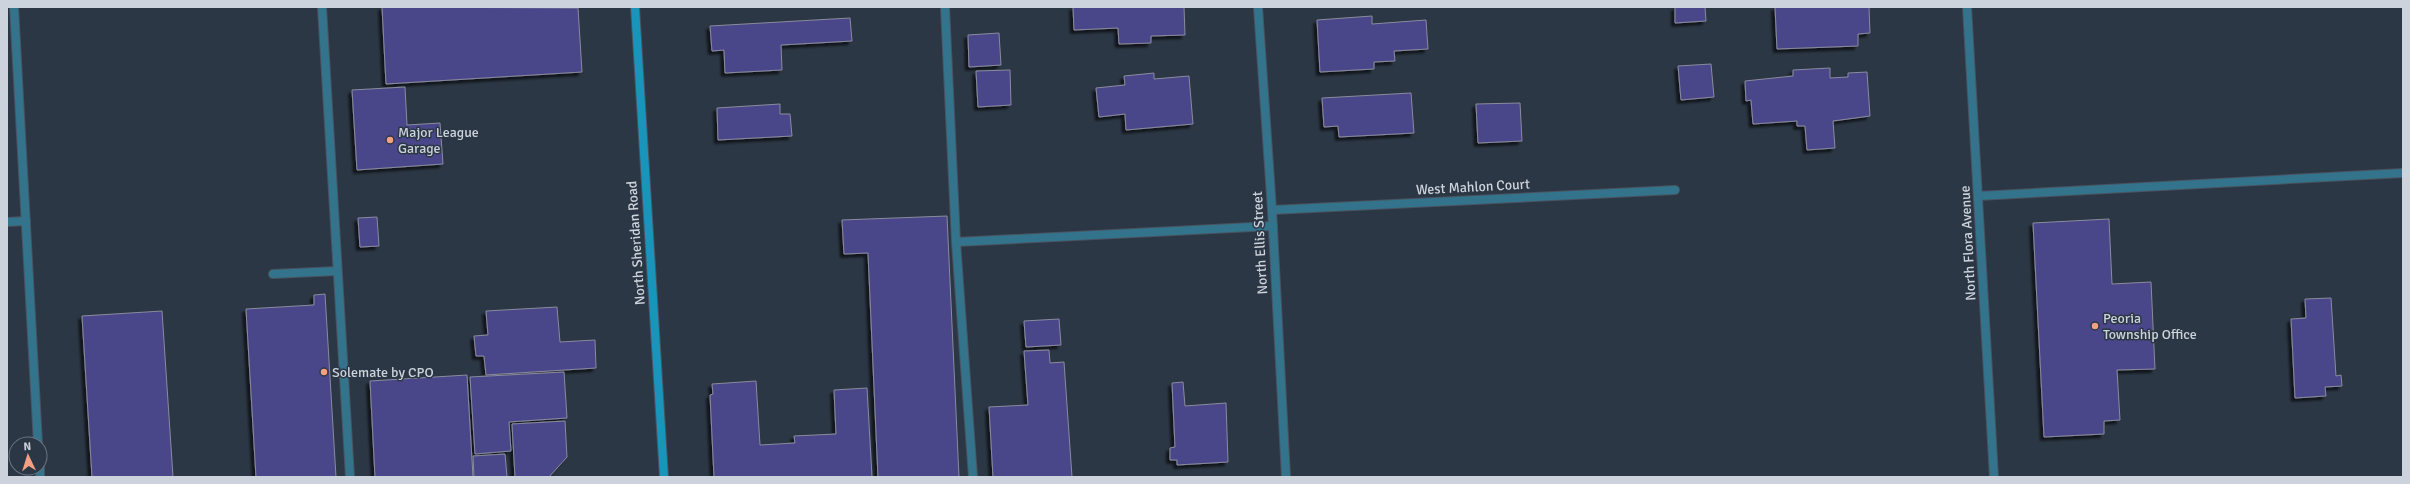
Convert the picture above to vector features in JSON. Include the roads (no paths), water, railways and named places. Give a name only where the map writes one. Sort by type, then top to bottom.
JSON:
[{"type":"main road","name":"North Sheridan Road","points":[[635,7],[664,477]]},
{"type":"street","points":[[14,7],[38,436]]},
{"type":"street","points":[[322,7],[350,477]]},
{"type":"street","points":[[945,7],[956,242],[973,477]]},
{"type":"street","name":"North Ellis Street","points":[[1258,7],[1273,226],[1286,477]]},
{"type":"street","name":"North Flora Avenue","points":[[1967,7],[1994,477]]},
{"type":"street","points":[[1978,196],[2403,172]]},
{"type":"street","name":"West Mahlon Court","points":[[1272,210],[1675,190]]},
{"type":"street","points":[[7,222],[26,221]]},
{"type":"street","points":[[956,242],[1273,226]]},
{"type":"street","points":[[273,274],[337,271]]},
{"type":"place","name":"Major League Garage","points":[[390,140]]},
{"type":"place","name":"Peoria Township Office","points":[[2095,326]]},
{"type":"place","name":"Solemate by CPO","points":[[324,372]]}]
